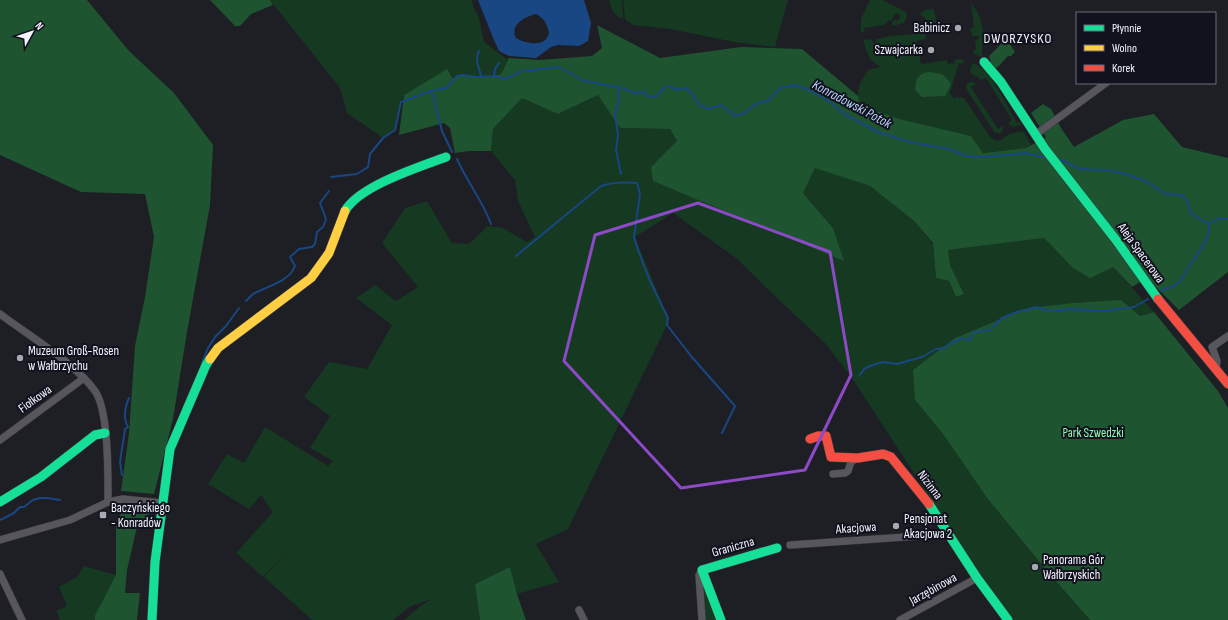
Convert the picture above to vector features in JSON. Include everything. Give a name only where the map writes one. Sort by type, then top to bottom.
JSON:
[{"type":"street","name":"Aleja Spacerowa","points":[[984,62],[1003,84],[1035,135],[1150,288],[1228,384]]},
{"type":"street","points":[[1035,135],[1105,84]]},
{"type":"street","points":[[152,620],[155,562],[170,449],[206,365],[218,348],[311,278],[318,271],[331,250],[346,209],[360,195],[385,182],[446,156]]},
{"type":"street","points":[[0,314],[70,366],[84,378],[95,391],[100,400],[104,414],[108,502]]},
{"type":"street","points":[[1200,348],[1212,347],[1228,336]]},
{"type":"street","points":[[1212,347],[1217,361],[1216,368]]},
{"type":"street","name":"Fiołkowa","points":[[2,436],[84,378]]},
{"type":"street","points":[[0,502],[41,477],[95,435],[105,433]]},
{"type":"street","name":"Nizinna","points":[[810,439],[818,436],[826,436],[831,457],[858,458],[883,454],[891,457],[928,503],[977,578],[1008,620]]},
{"type":"street","points":[[834,474],[845,473],[848,471],[851,462],[858,458]]},
{"type":"street","points":[[0,540],[70,520],[108,502],[123,498],[162,503]]},
{"type":"street","name":"Akacjowa","points":[[790,545],[948,534]]},
{"type":"street","name":"Graniczna","points":[[721,620],[702,570],[777,548]]},
{"type":"street","points":[[702,570],[699,575],[702,620]]},
{"type":"street","points":[[0,574],[22,620]]},
{"type":"street","name":"Jarzębinowa","points":[[900,620],[977,578]]},
{"type":"street","points":[[580,610],[584,620]]},
{"type":"highlighted area","points":[[698,203],[830,252],[851,375],[805,470],[681,488],[564,361],[595,235]]},
{"type":"green space","points":[[0,0],[87,0],[129,51],[174,93],[213,145],[210,205],[173,419],[154,494],[121,491],[129,433],[135,346],[145,297],[154,237],[145,194],[81,192],[0,155]]},
{"type":"green space","points":[[210,0],[270,0],[273,5],[251,14],[240,26],[235,26]]},
{"type":"green space","points":[[270,0],[472,0],[473,6],[479,18],[484,42],[508,60],[501,74],[478,77],[470,76],[453,79],[447,70],[404,95],[395,130],[383,138],[347,113],[340,88]]},
{"type":"green space","points":[[609,0],[622,0],[623,19],[613,12]]},
{"type":"green space","points":[[623,0],[788,0],[775,47],[734,42],[670,29],[633,25],[625,19]]},
{"type":"green space","points":[[870,0],[882,0],[906,12],[907,16],[904,23],[893,26],[892,23],[895,19],[897,21],[900,18],[900,15],[897,13],[891,21],[889,20],[884,25],[864,28],[865,32],[861,33],[861,19]]},
{"type":"green space","points":[[971,3],[979,16],[982,28],[982,56],[980,57],[973,53],[974,50],[976,50],[975,40],[979,39],[979,36],[972,36],[970,28],[974,27]]},
{"type":"green space","points":[[934,9],[936,26],[919,14],[925,10]]},
{"type":"green space","points":[[597,25],[660,58],[741,47],[802,49],[858,96],[860,112],[880,112],[899,119],[971,136],[983,153],[1026,148],[1046,137],[1031,113],[1043,104],[1051,109],[1061,128],[1074,147],[1123,120],[1154,114],[1182,147],[1228,158],[1228,272],[1179,310],[1147,278],[1132,287],[1113,267],[1090,278],[1073,268],[1044,238],[948,250],[950,265],[964,294],[956,297],[949,281],[936,278],[933,243],[914,221],[870,186],[815,168],[803,193],[833,228],[844,261],[653,181],[651,167],[677,141],[670,129],[620,128],[598,95],[558,114],[522,98],[493,129],[491,151],[469,151],[455,153],[450,128],[444,123],[399,135],[404,95],[447,69],[453,79],[462,75],[487,77],[501,74],[508,58],[540,60],[592,56],[602,48]]},
{"type":"green space","points":[[925,33],[926,39],[917,41],[921,64],[947,60],[948,64],[955,63],[954,60],[964,60],[963,64],[959,63],[950,93],[954,99],[957,97],[964,98],[990,137],[999,141],[1012,133],[1023,131],[1031,145],[1026,148],[983,153],[880,112],[859,112],[858,90],[861,81],[868,70],[880,67],[871,60],[863,40],[870,39],[874,43],[877,39],[890,36]]},
{"type":"green space","points":[[1004,41],[1008,41],[1015,52],[1011,56],[1008,56],[998,67],[995,68],[989,56]]},
{"type":"green space","points":[[973,63],[980,67],[993,81],[1017,123],[1020,122],[1021,125],[1013,127],[1008,123],[1012,120],[986,78],[981,80],[970,72]]},
{"type":"green space","points":[[930,72],[942,74],[951,83],[945,96],[922,97],[915,90],[918,77]]},
{"type":"green space","points":[[970,82],[976,84],[971,87],[998,129],[1003,126],[1003,130],[1000,134],[994,132],[967,90],[966,85]]},
{"type":"green space","points":[[598,95],[620,128],[670,129],[677,141],[651,167],[833,228],[803,193],[815,167],[870,186],[914,221],[933,244],[936,278],[949,281],[956,297],[964,294],[950,265],[948,250],[1044,238],[1073,268],[1113,267],[1154,312],[1140,317],[1086,302],[1037,307],[1017,312],[955,338],[915,400],[943,434],[987,498],[1047,571],[1090,620],[1014,620],[984,581],[852,378],[825,343],[736,258],[673,213],[635,237],[668,318],[666,327],[568,529],[536,544],[559,582],[517,594],[510,568],[475,584],[480,620],[404,620],[432,599],[411,606],[393,620],[312,620],[264,577],[296,541],[263,577],[236,553],[273,512],[261,495],[249,509],[208,484],[227,454],[244,463],[265,427],[328,466],[333,461],[310,448],[330,416],[304,397],[329,362],[367,369],[392,325],[356,298],[375,285],[396,301],[418,287],[382,243],[405,208],[427,201],[452,243],[469,244],[488,226],[503,228],[527,242],[535,237],[518,201],[515,180],[491,151],[493,129],[522,97],[558,114]]},
{"type":"green space","name":"Park Szwedzki","points":[[1121,300],[1140,316],[1154,312],[1218,391],[1228,408],[1228,620],[1090,620],[1047,571],[987,498],[943,434],[915,400],[913,370],[955,338],[1017,312],[1037,307]]},
{"type":"green space","points":[[127,505],[148,507],[153,510],[137,527],[127,570],[125,593],[140,593],[137,620],[95,620],[95,615],[116,575],[116,521]]},
{"type":"green space","points":[[84,566],[116,575],[95,615],[95,620],[60,620],[56,611],[67,606],[59,587],[77,577]]},
{"type":"green space","points":[[510,567],[526,620],[480,620],[475,584]]},
{"type":"green space","points":[[702,577],[717,620],[704,620]]},
{"type":"water","points":[[478,0],[584,0],[591,23],[588,41],[579,46],[558,45],[551,47],[536,58],[509,56],[499,51]],"holes":[[[536,14],[545,22],[549,32],[544,41],[540,43],[530,43],[516,38],[514,33],[517,25],[523,19]]]},
{"type":"waterway","points":[[479,51],[477,61],[481,77]]},
{"type":"waterway","points":[[494,76],[495,69],[499,63]]},
{"type":"waterway","name":"Konradowski Potok","points":[[331,177],[357,174],[368,167],[370,154],[383,138],[395,130],[401,102],[430,91],[446,88],[457,76],[496,76],[505,79],[522,71],[559,67],[584,81],[623,88],[635,93],[645,92],[649,97],[657,96],[668,86],[678,90],[684,88],[690,91],[699,105],[708,109],[720,105],[735,116],[746,112],[754,105],[769,100],[780,88],[795,85],[809,90],[827,100],[846,115],[878,132],[909,142],[949,149],[966,156],[983,157],[1026,153],[1043,157]]},
{"type":"waterway","points":[[618,88],[619,98],[615,114],[618,135],[616,150],[621,174]]},
{"type":"waterway","points":[[430,91],[433,95],[442,131],[452,152]]},
{"type":"waterway","points":[[457,159],[465,176],[484,207],[491,224]]},
{"type":"waterway","name":"Konradowski Potok","points":[[1061,160],[1080,169],[1108,170],[1125,174],[1146,181],[1165,194],[1182,195],[1187,201],[1191,214],[1209,224],[1218,219],[1228,218]]},
{"type":"waterway","points":[[516,256],[601,186],[628,182],[637,183],[640,194],[634,237],[650,281],[668,318],[667,325],[691,356],[735,406],[722,433]]},
{"type":"waterway","name":"Konradowski Potok","points":[[246,301],[253,294],[283,280],[288,276],[295,266],[290,257],[299,249],[312,247],[315,244],[317,232],[323,227],[326,219],[320,203],[329,191]]},
{"type":"waterway","points":[[1161,291],[1174,286],[1181,280],[1205,241],[1208,235],[1209,224]]},
{"type":"waterway","points":[[859,376],[864,369],[870,366],[883,362],[897,364],[922,357],[936,349],[944,348],[961,338],[969,340],[974,332],[990,330],[1002,318],[1017,312],[1037,307],[1048,311],[1072,309],[1103,311],[1134,307],[1148,299]]},
{"type":"waterway","points":[[202,363],[208,348],[215,337],[226,326],[239,308]]},
{"type":"waterway","name":"Konradowski Potok","points":[[122,475],[120,462],[125,429],[128,427],[125,420],[125,412],[129,398]]},
{"type":"waterway","name":"Konradowski Potok","points":[[0,520],[14,513],[20,507],[24,507],[33,500],[40,498],[60,500]]},
{"type":"traffic: fast","points":[[984,62],[1001,82],[1045,149],[1116,240],[1158,299]]},
{"type":"traffic: fast","points":[[345,211],[352,202],[363,193],[376,186],[391,178],[446,157]]},
{"type":"traffic: fast","points":[[152,620],[155,562],[170,449],[206,365],[210,359]]},
{"type":"traffic: fast","points":[[0,502],[41,477],[95,435],[105,433]]},
{"type":"traffic: fast","points":[[929,504],[977,578],[1008,620]]},
{"type":"traffic: fast","points":[[721,620],[702,570],[777,548]]},
{"type":"traffic: slow","points":[[210,359],[218,348],[311,278],[329,253],[345,211]]},
{"type":"traffic: jam","points":[[1158,299],[1228,384]]},
{"type":"traffic: jam","points":[[810,439],[818,436],[826,436],[831,457],[858,458],[883,454],[891,457],[929,504]]},
{"type":"place","name":"Babinicz","points":[[958,28]]},
{"type":"place","name":"Szwajcarka","points":[[931,50]]},
{"type":"place","name":"Muzeum Groß-Rosen w Wałbrzychu","points":[[20,358]]},
{"type":"place","name":"Baczyńskiego - Konradów","points":[[103,515]]},
{"type":"place","name":"Pensjonat Akacjowa 2","points":[[896,526]]},
{"type":"place","name":"Panorama Gór Wałbrzyskich","points":[[1035,567]]},
{"type":"district","name":"DWORZYSKO","points":[[1018,38]]}]
